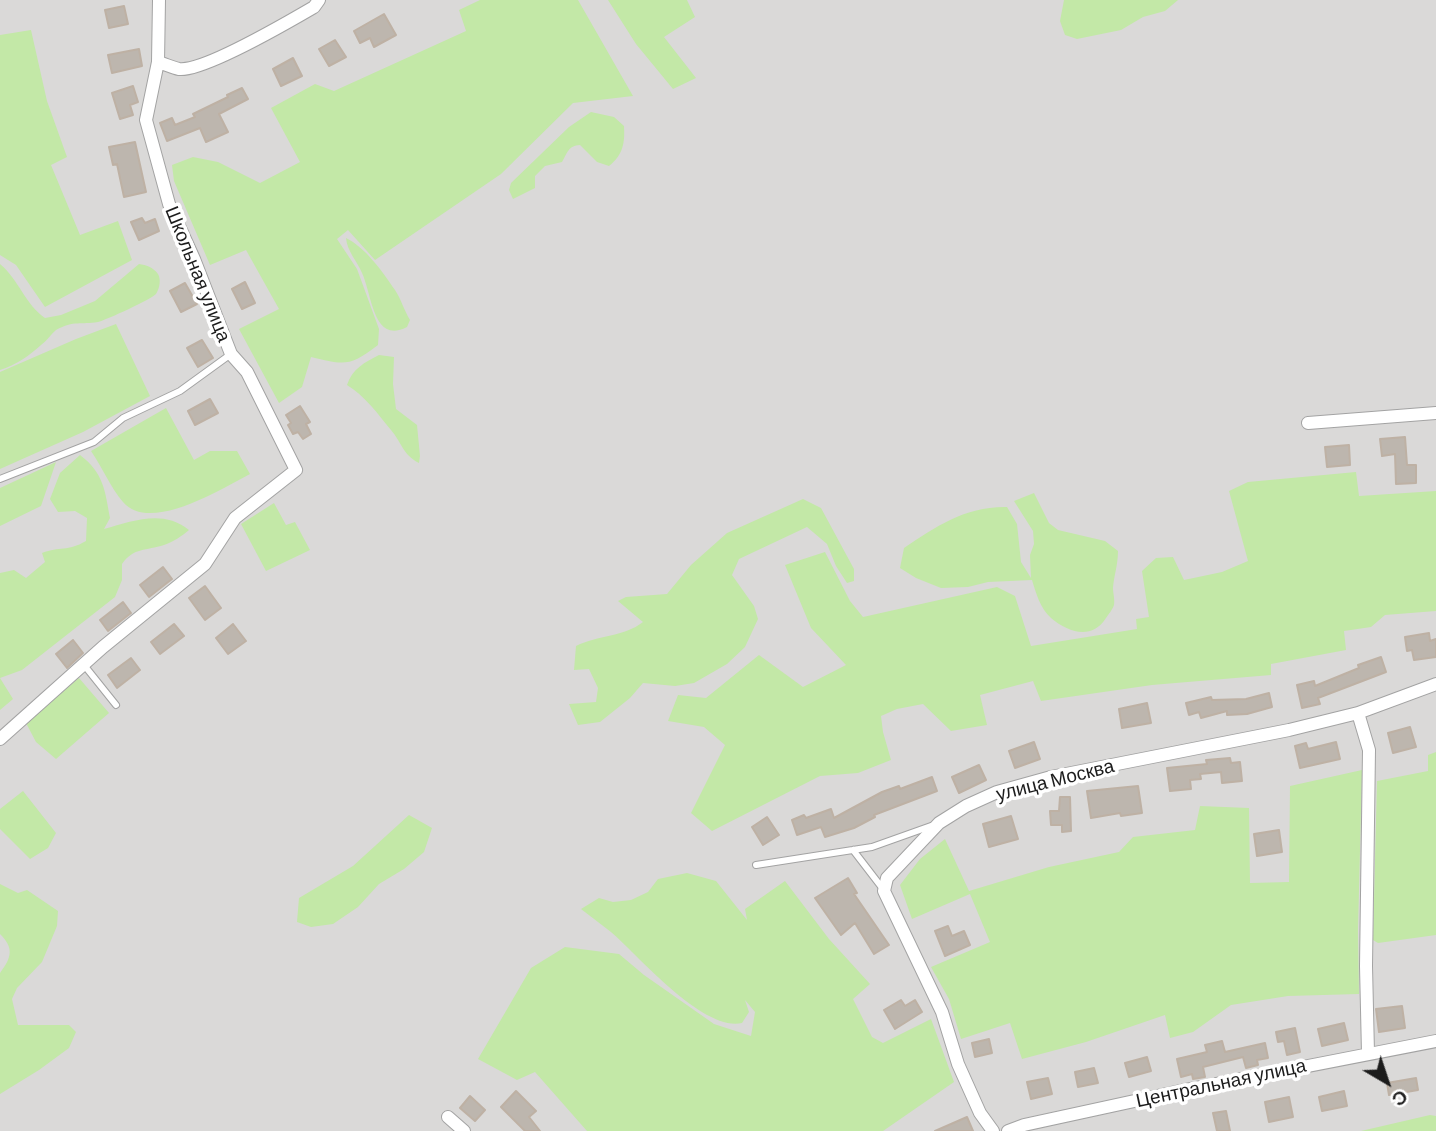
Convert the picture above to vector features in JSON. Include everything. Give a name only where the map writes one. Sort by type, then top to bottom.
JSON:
[{"type":"street","name":"Школьная улица","points":[[0,739],[205,564],[234,518],[296,470],[247,372],[231,354],[169,204],[146,120],[158,62],[159,0]]},
{"type":"street","points":[[158,62],[181,69],[197,66],[256,39],[314,7],[319,0]]},
{"type":"street","points":[[1308,423],[1436,413]]},
{"type":"street","name":"улица Москва","points":[[884,891],[887,878],[939,823],[966,806],[998,792],[1037,781],[1289,730],[1358,713],[1436,684]]},
{"type":"street","points":[[1358,713],[1369,750],[1366,966],[1368,1053]]},
{"type":"street","points":[[884,891],[942,1012],[980,1113],[993,1131]]},
{"type":"street","name":"Центральная улица","points":[[1008,1131],[1024,1125],[1172,1093],[1436,1041]]},
{"type":"street","points":[[448,1117],[464,1131]]},
{"type":"lane","points":[[0,479],[94,442],[124,418],[180,391],[231,354]]},
{"type":"lane","points":[[84,665],[116,705]]},
{"type":"lane","points":[[756,865],[872,847],[939,823]]},
{"type":"lane","points":[[853,850],[884,891]]},
{"type":"shaded area","points":[[0,0],[1436,0],[1436,1131],[0,1131]]},
{"type":"green space","points":[[480,0],[578,0],[633,96],[573,103],[501,174],[375,260],[348,230],[337,239],[357,269],[379,329],[378,345],[353,361],[339,363],[311,357],[302,387],[279,403],[239,329],[279,309],[246,250],[210,265],[174,181],[172,165],[193,157],[218,162],[260,183],[300,162],[271,108],[315,84],[334,91],[466,31],[459,10]]},
{"type":"green space","points":[[608,0],[687,0],[695,17],[664,37],[696,78],[673,89],[636,44]]},
{"type":"green space","points":[[1064,0],[1178,0],[1165,11],[1143,17],[1121,30],[1077,39],[1065,35],[1060,21]]},
{"type":"green space","points":[[31,30],[47,101],[67,157],[51,165],[80,235],[118,221],[132,260],[45,307],[16,265],[0,255],[0,35]]},
{"type":"green space","points":[[591,112],[614,117],[624,126],[622,148],[614,162],[609,166],[597,162],[580,145],[573,147],[562,162],[545,166],[535,176],[535,188],[513,199],[509,190],[511,183],[569,127]]},
{"type":"green space","points":[[346,238],[367,254],[395,290],[410,320],[407,327],[396,331],[387,329],[380,323]]},
{"type":"green space","points":[[0,264],[32,306],[45,318],[61,315],[95,301],[139,264],[156,272],[160,284],[153,297],[119,314],[98,322],[73,324],[56,330],[27,356],[0,370]]},
{"type":"green space","points":[[116,324],[150,396],[83,432],[0,469],[0,372]]},
{"type":"green space","points":[[379,355],[394,357],[396,409],[417,425],[419,463],[406,452],[370,405],[347,385],[356,370]]},
{"type":"green space","points":[[166,408],[194,460],[210,451],[237,451],[250,474],[205,497],[168,511],[135,511],[123,502],[91,451]]},
{"type":"green space","points":[[80,455],[94,469],[102,483],[110,518],[104,529],[137,520],[158,518],[169,520],[189,530],[167,544],[131,555],[122,564],[122,580],[115,597],[22,670],[0,678],[0,573],[14,570],[26,578],[45,562],[42,553],[74,547],[86,541],[87,518],[75,511],[58,512],[50,499],[60,473]]},
{"type":"green space","points":[[56,462],[41,506],[0,526],[0,488]]},
{"type":"green space","points":[[1356,472],[1359,496],[1436,491],[1436,611],[1385,615],[1371,627],[1344,631],[1346,650],[1271,664],[1271,675],[1152,685],[1041,701],[1033,681],[980,695],[987,725],[951,731],[923,704],[897,709],[881,716],[891,760],[858,773],[820,776],[712,831],[691,813],[725,745],[704,727],[668,721],[678,695],[706,698],[759,655],[803,687],[846,665],[811,628],[785,565],[825,552],[850,601],[863,617],[997,587],[1015,596],[1031,646],[1137,629],[1136,619],[1149,617],[1142,571],[1156,558],[1173,557],[1184,580],[1222,572],[1248,561],[1229,491],[1248,482]]},
{"type":"green space","points":[[1034,493],[1049,523],[1058,530],[1105,541],[1118,551],[1113,588],[1114,605],[1094,629],[1080,632],[1051,618],[1041,605],[1032,580],[941,588],[900,568],[904,548],[940,525],[978,510],[1007,507],[1017,524],[1021,562],[1031,578],[1033,531],[1014,501]]},
{"type":"green space","points":[[803,499],[821,508],[854,569],[854,581],[847,583],[827,544],[807,527],[739,559],[732,575],[754,606],[758,619],[745,647],[727,664],[694,683],[675,686],[643,683],[630,698],[600,722],[578,725],[569,704],[596,702],[598,688],[589,669],[574,670],[576,646],[628,631],[643,622],[618,601],[626,597],[667,594],[691,565],[727,533]]},
{"type":"green space","points":[[274,503],[286,525],[295,522],[310,550],[266,571],[241,524]]},
{"type":"green space","points":[[0,678],[13,699],[0,710]]},
{"type":"green space","points":[[79,678],[109,713],[56,759],[36,742],[26,723]]},
{"type":"green space","points":[[1436,752],[1436,935],[1378,943],[1373,940],[1377,781],[1428,771],[1428,755]]},
{"type":"green space","points":[[1362,770],[1359,994],[1288,996],[1231,1005],[1193,1032],[1170,1038],[1165,1015],[1086,1042],[1022,1059],[1010,1023],[961,1039],[949,999],[931,967],[990,942],[970,894],[912,919],[900,885],[920,859],[945,839],[969,891],[1049,867],[1119,852],[1133,837],[1195,830],[1200,806],[1249,808],[1250,883],[1289,882],[1290,786]]},
{"type":"green space","points":[[23,791],[56,833],[48,848],[30,859],[0,829],[0,809]]},
{"type":"green space","points":[[409,815],[432,828],[424,852],[404,869],[379,884],[358,907],[333,924],[311,927],[297,922],[299,898],[353,866]]},
{"type":"green space","points":[[687,873],[716,881],[747,920],[745,909],[785,881],[829,939],[870,984],[853,999],[872,1037],[883,1043],[931,1019],[954,1082],[883,1131],[587,1131],[535,1072],[517,1080],[478,1059],[531,968],[565,947],[619,954],[714,1024],[751,1036],[755,1012],[745,1000],[749,1012],[742,1023],[726,1023],[709,1016],[672,989],[611,932],[581,909],[599,898],[613,902],[631,900],[648,892],[658,879]]},
{"type":"green space","points":[[0,884],[18,893],[27,890],[58,911],[57,926],[42,962],[17,988],[12,999],[18,1025],[69,1025],[76,1032],[69,1048],[0,1094],[0,973],[10,953],[8,944],[0,934]]},
{"type":"green space","points":[[1430,1115],[1436,1116],[1436,1131],[1361,1131]]},
{"type":"building","points":[[124,6],[128,24],[109,28],[105,10]]},
{"type":"building","points":[[384,14],[396,35],[374,47],[370,38],[360,43],[354,31]]},
{"type":"building","points":[[335,40],[346,57],[329,66],[319,49]]},
{"type":"building","points":[[139,49],[142,66],[112,73],[108,55]]},
{"type":"building","points":[[293,58],[302,76],[281,86],[273,69]]},
{"type":"building","points":[[133,86],[138,102],[130,105],[133,115],[120,119],[112,93]]},
{"type":"building","points":[[242,88],[248,99],[219,114],[228,132],[206,142],[200,128],[167,141],[160,123],[172,118],[175,125],[195,117],[193,114]]},
{"type":"building","points":[[135,142],[146,192],[124,197],[117,164],[113,165],[109,147]]},
{"type":"building","points":[[142,218],[145,223],[155,219],[159,231],[139,240],[131,222]]},
{"type":"building","points":[[245,282],[255,303],[242,309],[232,289]]},
{"type":"building","points":[[185,283],[197,304],[181,312],[170,291]]},
{"type":"building","points":[[202,340],[213,358],[198,367],[187,348]]},
{"type":"building","points":[[210,399],[218,413],[195,425],[188,411]]},
{"type":"building","points":[[300,406],[310,422],[306,424],[311,434],[303,439],[298,432],[293,434],[286,415]]},
{"type":"building","points":[[1405,437],[1407,465],[1416,465],[1416,483],[1396,484],[1395,454],[1382,456],[1380,439]]},
{"type":"building","points":[[1349,445],[1350,465],[1327,467],[1325,447]]},
{"type":"building","points":[[163,567],[172,579],[149,597],[140,585]]},
{"type":"building","points":[[205,586],[221,608],[205,620],[189,598]]},
{"type":"building","points":[[123,602],[131,613],[108,631],[100,620]]},
{"type":"building","points":[[174,624],[184,636],[160,654],[151,642]]},
{"type":"building","points":[[233,624],[246,641],[228,654],[216,638]]},
{"type":"building","points":[[1429,633],[1430,641],[1436,639],[1436,657],[1414,660],[1412,650],[1407,651],[1405,637]]},
{"type":"building","points":[[73,640],[83,653],[67,668],[56,654]]},
{"type":"building","points":[[1381,657],[1386,672],[1318,698],[1320,704],[1302,708],[1297,685],[1314,681],[1315,686]]},
{"type":"building","points":[[131,658],[140,670],[117,688],[108,675]]},
{"type":"building","points":[[1269,693],[1272,707],[1247,714],[1227,715],[1227,711],[1201,718],[1199,712],[1189,715],[1186,703],[1211,697],[1212,700],[1246,699]]},
{"type":"building","points":[[1147,703],[1151,723],[1122,728],[1119,709]]},
{"type":"building","points":[[1410,727],[1416,747],[1393,753],[1388,733]]},
{"type":"building","points":[[1034,742],[1040,759],[1015,768],[1009,751]]},
{"type":"building","points":[[1336,742],[1340,759],[1300,768],[1295,746],[1306,743],[1308,749]]},
{"type":"building","points":[[1230,758],[1231,763],[1240,762],[1242,781],[1222,783],[1221,772],[1200,774],[1201,779],[1190,780],[1191,789],[1170,791],[1167,768],[1207,764],[1206,760]]},
{"type":"building","points":[[979,765],[986,780],[959,793],[952,777]]},
{"type":"building","points":[[932,777],[937,791],[874,815],[875,817],[854,828],[825,837],[821,827],[797,835],[792,820],[831,809],[834,818],[882,792],[899,786],[900,789]]},
{"type":"building","points":[[1138,786],[1142,813],[1121,816],[1120,813],[1091,818],[1087,791]]},
{"type":"building","points":[[1060,797],[1070,797],[1071,831],[1062,832],[1062,825],[1051,825],[1050,811],[1059,811]]},
{"type":"building","points":[[1011,816],[1018,839],[989,847],[983,824]]},
{"type":"building","points":[[767,817],[779,835],[763,845],[752,827]]},
{"type":"building","points":[[1279,830],[1282,852],[1257,856],[1254,834]]},
{"type":"building","points":[[848,878],[857,893],[854,894],[889,945],[874,954],[855,923],[841,935],[815,898]]},
{"type":"building","points":[[948,926],[952,936],[964,931],[970,945],[945,956],[935,931]]},
{"type":"building","points":[[901,1000],[905,1006],[915,1000],[922,1012],[895,1029],[884,1010]]},
{"type":"building","points":[[1402,1006],[1405,1028],[1379,1032],[1376,1009]]},
{"type":"building","points":[[1344,1023],[1348,1040],[1322,1046],[1318,1029]]},
{"type":"building","points":[[1295,1028],[1300,1052],[1287,1055],[1284,1041],[1278,1042],[1276,1032]]},
{"type":"building","points":[[989,1039],[992,1053],[975,1057],[972,1043]]},
{"type":"building","points":[[1222,1041],[1225,1052],[1265,1043],[1268,1058],[1257,1060],[1258,1065],[1246,1068],[1243,1057],[1203,1067],[1205,1077],[1193,1079],[1192,1074],[1181,1077],[1177,1059],[1207,1052],[1205,1045]]},
{"type":"building","points":[[1147,1057],[1151,1071],[1129,1077],[1125,1063]]},
{"type":"building","points":[[1094,1068],[1098,1083],[1078,1087],[1075,1072]]},
{"type":"building","points":[[1048,1078],[1052,1094],[1031,1099],[1027,1082]]},
{"type":"building","points":[[1416,1078],[1418,1090],[1389,1095],[1387,1083]]},
{"type":"building","points":[[516,1091],[536,1111],[529,1117],[540,1131],[525,1131],[501,1107]]},
{"type":"building","points":[[1344,1091],[1347,1106],[1322,1111],[1319,1097]]},
{"type":"building","points":[[470,1096],[485,1110],[475,1121],[460,1108]]},
{"type":"building","points":[[1289,1097],[1293,1117],[1269,1122],[1265,1102]]},
{"type":"building","points":[[1226,1111],[1230,1131],[1217,1131],[1213,1113]]},
{"type":"building","points":[[967,1117],[973,1131],[935,1131]]}]
